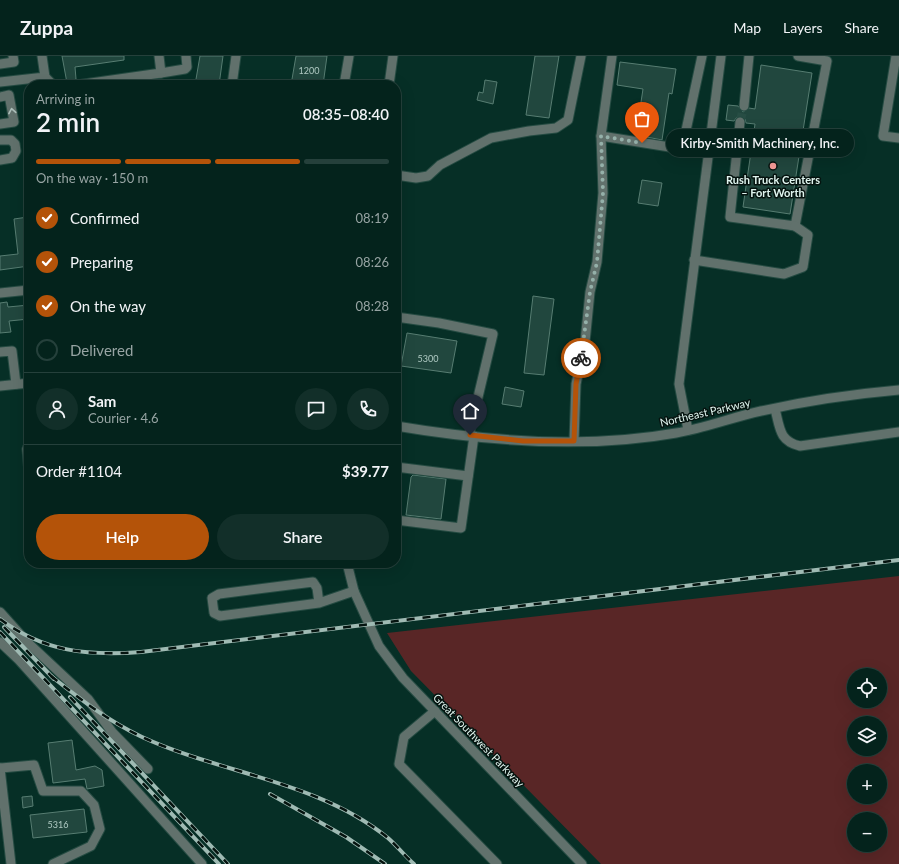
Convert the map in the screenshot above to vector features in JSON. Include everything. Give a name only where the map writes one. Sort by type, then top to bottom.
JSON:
[{"type":"street","points":[[0,64],[14,62],[13,56]]},
{"type":"street","points":[[42,56],[45,77],[48,80]]},
{"type":"street","points":[[159,56],[161,73]]},
{"type":"street","points":[[112,80],[185,69],[187,67],[186,56]]},
{"type":"street","points":[[233,80],[236,56]]},
{"type":"street","points":[[345,80],[349,56]]},
{"type":"street","points":[[390,80],[393,56]]},
{"type":"street","points":[[401,176],[416,178],[428,176],[440,165],[491,138],[556,128],[568,120],[581,56]]},
{"type":"street","points":[[574,441],[576,384],[584,342],[590,292],[597,262],[603,193],[601,136],[612,56]]},
{"type":"street","points":[[601,136],[682,149],[702,56]]},
{"type":"street","points":[[688,430],[679,384],[721,56]]},
{"type":"street","points":[[744,106],[749,56]]},
{"type":"street","points":[[795,226],[827,61],[798,56]]},
{"type":"street","points":[[896,56],[883,136],[899,138]]},
{"type":"street","points":[[0,82],[45,77]]},
{"type":"street","points":[[0,97],[9,95],[14,122],[0,124]]},
{"type":"street","points":[[694,260],[784,274],[803,267],[808,235],[795,226],[730,217],[740,122]]},
{"type":"street","points":[[0,140],[11,140],[15,144],[15,156],[0,160]]},
{"type":"street","points":[[0,294],[24,291]]},
{"type":"street","points":[[401,318],[439,322],[493,334],[472,435],[461,528],[401,521]]},
{"type":"street","points":[[0,352],[12,351],[16,384]]},
{"type":"street","points":[[0,386],[24,384]]},
{"type":"street","name":"Northeast Parkway","points":[[401,427],[523,441],[574,441],[640,438],[688,430],[820,400],[899,390]]},
{"type":"street","points":[[775,409],[782,435],[789,444],[800,446],[899,432]]},
{"type":"street","points":[[401,467],[468,476]]},
{"type":"street","name":"Great Southwest Parkway","points":[[348,568],[354,591],[379,646],[403,678],[582,864]]},
{"type":"street","points":[[319,603],[317,588],[313,582],[219,594],[212,598],[214,613],[220,616],[319,603],[354,591]]},
{"type":"street","points":[[0,612],[26,641],[88,699],[112,732],[148,769]]},
{"type":"street","points":[[0,642],[24,666],[202,864]]},
{"type":"street","points":[[435,711],[404,737],[399,764],[497,864]]},
{"type":"street","points":[[11,864],[0,768],[34,764],[43,790],[81,791],[94,805],[100,828],[91,846],[53,864]]},
{"type":"shaded area","points":[[899,576],[899,864],[601,864],[411,671],[387,633]]},
{"type":"building","points":[[62,56],[124,56],[124,60],[75,67],[76,79],[66,80]]},
{"type":"building","points":[[200,56],[223,56],[220,80],[196,80]]},
{"type":"building","points":[[296,56],[327,56],[324,80],[292,80]]},
{"type":"building","points":[[535,56],[559,56],[549,118],[526,115]]},
{"type":"building","points":[[620,62],[676,69],[672,94],[669,93],[662,140],[636,135],[643,89],[617,85]]},
{"type":"building","name":"Rush Truck Centers – Fort Worth","points":[[761,65],[812,73],[790,214],[743,207],[755,124],[746,123],[745,119],[741,116],[737,117],[734,121],[726,120],[728,105],[738,106],[743,112],[749,108],[755,109]]},
{"type":"building","points":[[485,80],[497,82],[493,104],[477,100],[479,92],[483,93]]},
{"type":"building","points":[[642,180],[662,183],[658,206],[638,203]]},
{"type":"building","points":[[24,218],[24,267],[0,270],[0,256],[18,254],[14,219]]},
{"type":"building","points":[[533,296],[554,299],[544,375],[524,373]]},
{"type":"building","points":[[7,302],[8,307],[24,305],[24,320],[9,321],[11,332],[0,333],[0,303]]},
{"type":"building","points":[[407,333],[457,341],[451,373],[401,366]]},
{"type":"building","points":[[505,387],[524,391],[521,407],[502,404]]},
{"type":"building","points":[[413,475],[446,479],[441,519],[406,515],[411,477]]},
{"type":"building","points":[[72,740],[76,770],[95,766],[102,770],[104,786],[87,789],[85,779],[53,783],[48,743]]},
{"type":"building","points":[[32,796],[33,806],[23,808],[22,797]]},
{"type":"building","points":[[84,809],[87,832],[33,838],[30,815]]},
{"type":"tunnel","points":[[740,122],[744,106]]},
{"type":"railway","points":[[0,619],[33,639],[67,649],[103,653],[141,652],[899,560]]},
{"type":"railway","points":[[4,627],[54,679]]},
{"type":"railway","points":[[0,632],[219,864]]},
{"type":"railway","points":[[51,676],[106,717],[142,737],[173,750],[269,780],[331,803],[361,819],[388,838],[414,864]]},
{"type":"railway","points":[[70,697],[228,864]]},
{"type":"railway","points":[[270,794],[346,837],[385,864]]},
{"type":"way so far","points":[[581,358],[590,292],[597,262],[603,193],[601,136],[642,143]]},
{"type":"place","name":"Kirby-Smith Machinery, Inc.","points":[[642,143]]},
{"type":"place","name":"Rush Truck Centers – Fort Worth","points":[[773,166]]},
{"type":"route","points":[[470,435],[523,441],[574,441],[576,384],[581,358]]}]
